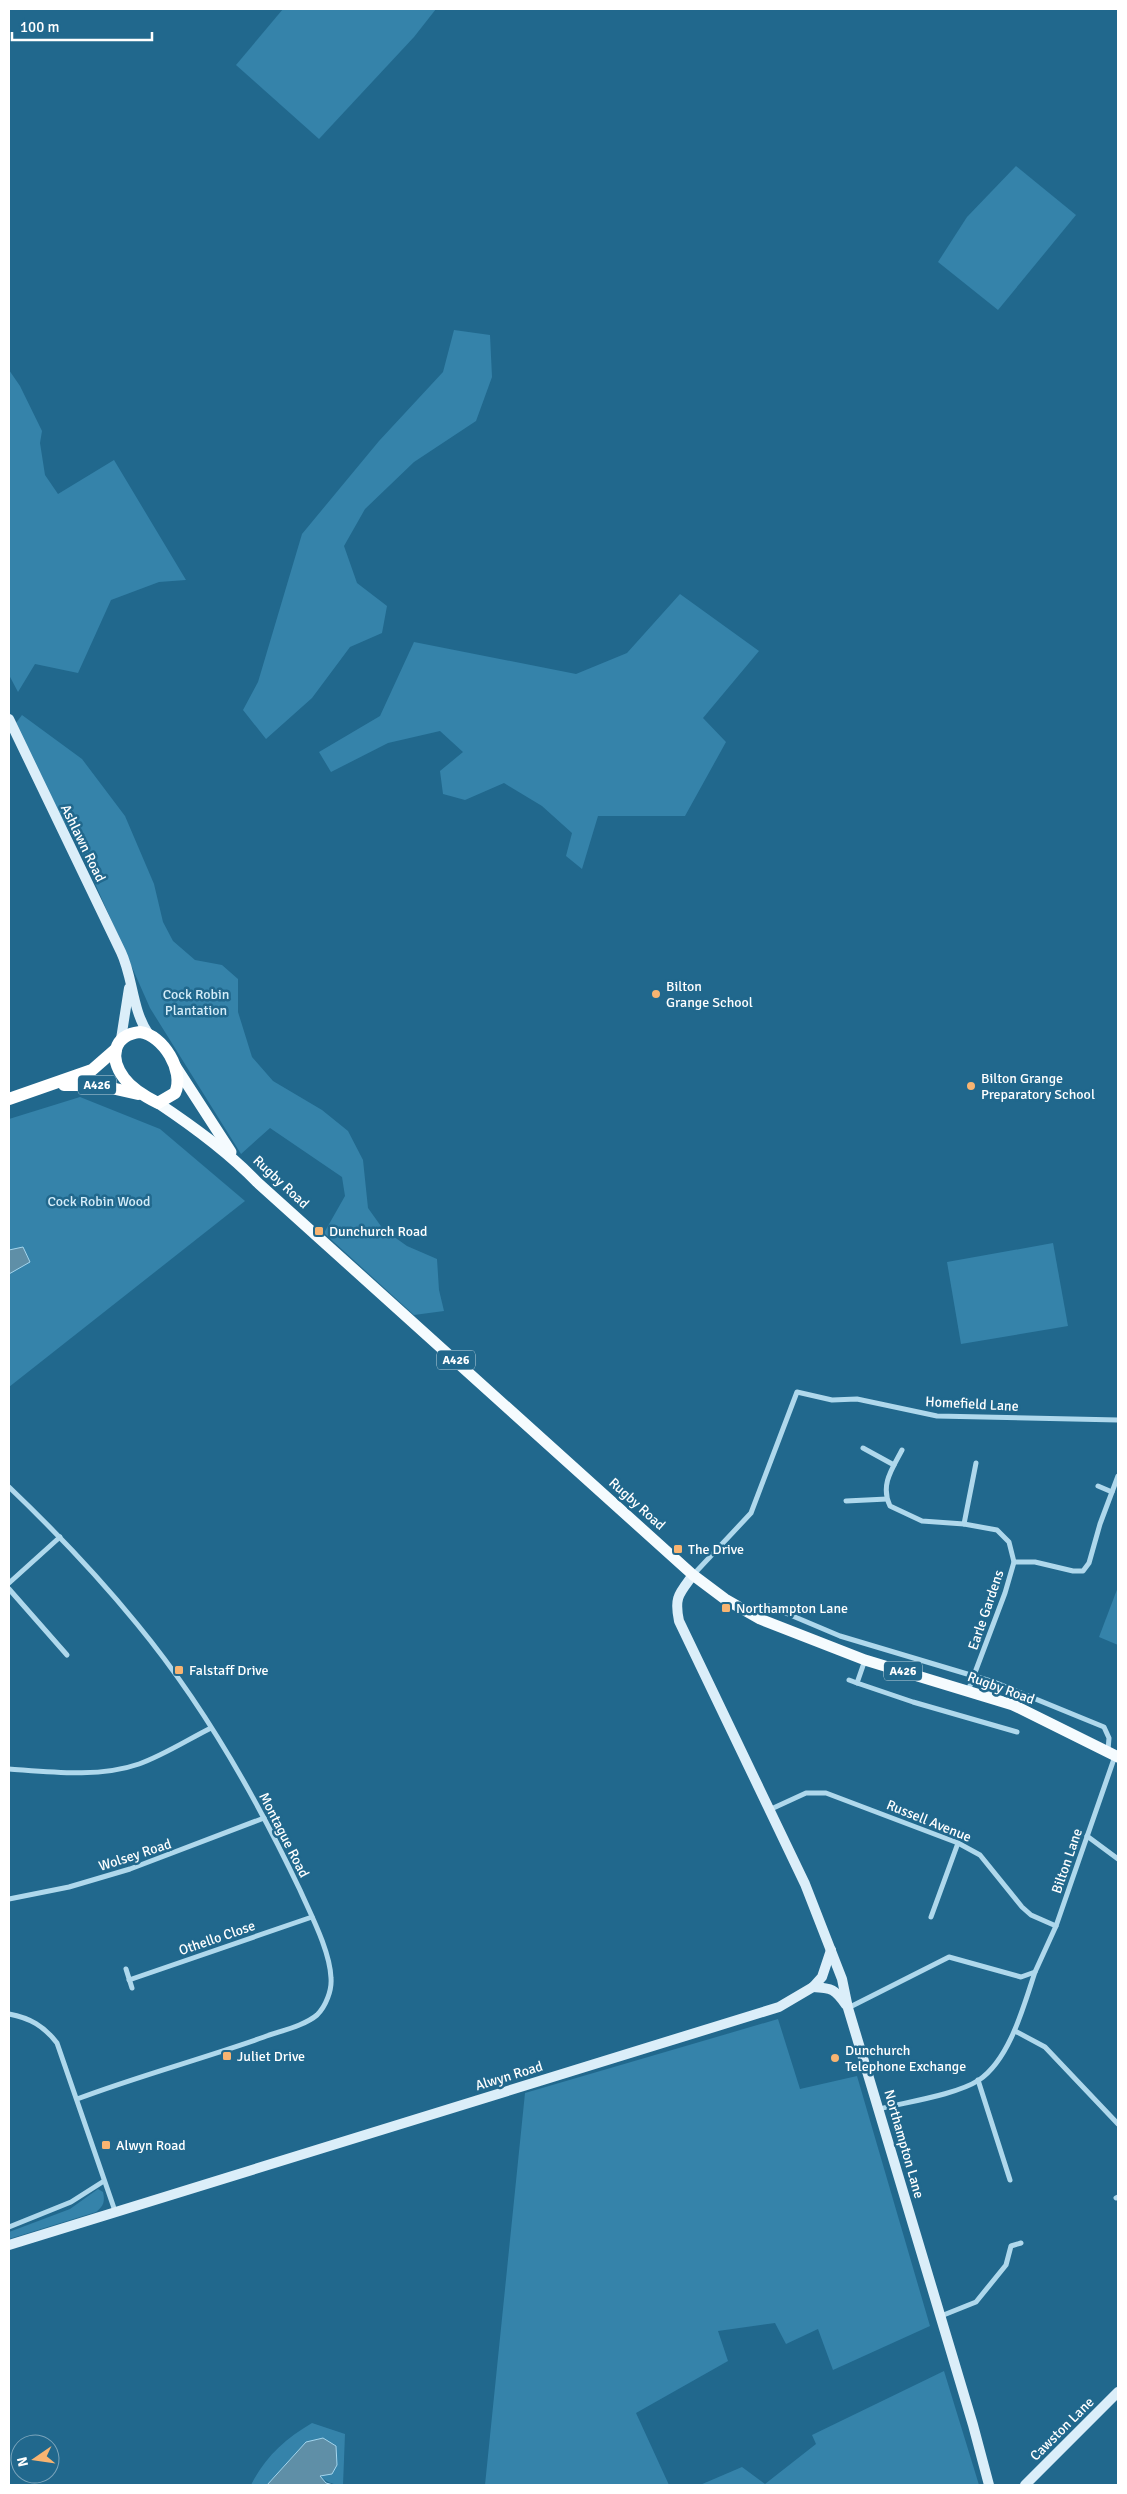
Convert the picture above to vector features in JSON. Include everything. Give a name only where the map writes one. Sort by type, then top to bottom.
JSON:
[{"type":"highway","points":[[132,1033],[148,1033],[158,1040],[176,1068],[178,1079],[175,1093],[158,1103],[143,1096],[124,1079],[119,1070],[115,1056],[118,1044],[132,1033]]},
{"type":"highway","name":"A426","points":[[9,1099],[49,1087],[92,1070],[118,1044]]},
{"type":"highway","name":"A426","points":[[49,1087],[87,1084],[124,1089],[143,1096]]},
{"type":"main road","points":[[176,1068],[238,1163]]},
{"type":"main road","name":"A426","points":[[158,1103],[208,1138],[238,1163]]},
{"type":"main road","name":"Rugby Road","points":[[238,1163],[693,1575],[725,1599],[760,1618],[865,1660],[1013,1705],[1114,1754]]},
{"type":"street","name":"Ashlawn Road","points":[[9,719],[129,968],[130,980],[140,1018],[148,1033]]},
{"type":"street","name":"Ashlawn Road","points":[[118,1044],[126,1020],[130,980]]},
{"type":"street","name":"Homefield Lane","points":[[693,1575],[751,1513],[797,1392],[832,1400],[856,1399],[937,1416],[1118,1420]]},
{"type":"street","points":[[863,1448],[894,1465]]},
{"type":"street","points":[[846,1501],[887,1499],[885,1489],[902,1450]]},
{"type":"street","points":[[964,1524],[976,1464]]},
{"type":"street","points":[[1014,1562],[1035,1562],[1073,1571],[1083,1571],[1089,1563],[1118,1476]]},
{"type":"street","points":[[1098,1486],[1112,1492]]},
{"type":"street","name":"Montague Road","points":[[9,1487],[60,1537],[137,1624],[173,1671],[211,1728],[264,1818],[312,1917],[332,1979],[329,1994],[317,2015],[302,2023],[216,2054],[77,2099]]},
{"type":"street","name":"Earle Gardens","points":[[887,1499],[890,1506],[922,1520],[964,1524],[997,1530],[1009,1542],[1014,1562],[1006,1593],[968,1691]]},
{"type":"street","points":[[9,1583],[60,1537]]},
{"type":"street","name":"Northampton Lane","points":[[693,1575],[675,1604],[679,1621],[805,1884],[842,1979],[848,2008],[973,2424],[989,2485]]},
{"type":"street","points":[[9,1589],[68,1655]]},
{"type":"street","points":[[760,1618],[769,1606],[840,1636],[994,1682],[1104,1727],[1114,1754]]},
{"type":"street","points":[[857,1683],[865,1660]]},
{"type":"street","points":[[849,1680],[913,1702],[1017,1732]]},
{"type":"street","points":[[989,1698],[994,1682]]},
{"type":"street","points":[[9,1768],[98,1771],[116,1769],[161,1754],[211,1728]]},
{"type":"street","name":"Bilton Lane","points":[[879,2109],[949,2091],[978,2080],[994,2066],[1014,2031],[1035,1972],[1056,1926],[1114,1754]]},
{"type":"street","name":"Russell Avenue","points":[[770,1810],[806,1793],[826,1793],[958,1843],[980,1855],[1031,1915],[1056,1926]]},
{"type":"street","name":"Wolsey Road","points":[[9,1900],[69,1887],[130,1869],[264,1818]]},
{"type":"street","points":[[1087,1836],[1118,1859]]},
{"type":"street","points":[[931,1917],[958,1843]]},
{"type":"street","name":"Othello Close","points":[[129,1980],[312,1917]]},
{"type":"street","name":"Alwyn Road","points":[[9,2245],[779,2007],[813,1987],[822,1977],[831,1950]]},
{"type":"street","points":[[813,1987],[830,1987],[838,1993],[848,2008],[949,1957],[1021,1977],[1035,1972]]},
{"type":"street","points":[[126,1969],[132,1988]]},
{"type":"street","points":[[9,2014],[24,2017],[49,2032],[57,2043],[115,2212]]},
{"type":"street","points":[[1014,2031],[1045,2047],[1118,2124]]},
{"type":"street","points":[[978,2080],[1010,2180]]},
{"type":"street","points":[[9,2227],[71,2202],[104,2181]]},
{"type":"street","points":[[941,2316],[976,2302],[1006,2265],[1011,2246],[1021,2243]]},
{"type":"street","name":"Cawston Lane","points":[[1025,2485],[1118,2392]]},
{"type":"green space","points":[[283,9],[436,9],[414,37],[319,139],[236,65]]},
{"type":"green space","points":[[1016,166],[1076,215],[998,310],[938,262],[967,217]]},
{"type":"green space","points":[[454,330],[490,335],[492,377],[476,421],[414,462],[365,509],[344,546],[357,583],[387,606],[382,633],[350,647],[312,698],[266,739],[243,710],[258,682],[302,534],[379,441],[443,372]]},
{"type":"green space","points":[[9,370],[20,386],[42,431],[40,443],[45,475],[58,494],[114,460],[186,580],[159,582],[111,600],[78,673],[35,664],[18,692],[9,675]]},
{"type":"green space","points":[[680,594],[759,651],[703,718],[726,742],[685,816],[598,816],[582,869],[566,856],[572,833],[542,806],[504,783],[465,800],[443,794],[440,771],[463,752],[440,731],[388,743],[331,772],[319,752],[380,716],[414,642],[576,674],[627,653]]},
{"type":"green space","name":"Cock Robin Plantation","points":[[22,715],[82,759],[125,816],[154,884],[163,922],[173,941],[195,960],[222,965],[238,979],[238,1012],[252,1057],[273,1081],[322,1110],[348,1131],[363,1160],[368,1208],[383,1229],[407,1246],[437,1259],[439,1290],[444,1311],[414,1315],[324,1233],[345,1196],[342,1177],[270,1128],[241,1154],[150,1008],[82,854],[42,781],[16,723]]},
{"type":"green space","name":"Cock Robin Wood","points":[[80,1097],[160,1129],[245,1201],[9,1387],[9,1119]]},
{"type":"green space","points":[[1053,1243],[1068,1326],[961,1344],[947,1262]]},
{"type":"green space","points":[[1118,1587],[1118,1645],[1099,1637]]},
{"type":"green space","points":[[778,2019],[800,2089],[857,2076],[930,2326],[833,2370],[818,2329],[786,2344],[775,2323],[718,2331],[728,2361],[636,2413],[669,2485],[485,2485],[525,2093]]},
{"type":"green space","points":[[98,2189],[103,2192],[104,2201],[101,2208],[96,2212],[9,2239],[9,2232],[70,2209]]},
{"type":"green space","points":[[944,2371],[979,2485],[700,2485],[742,2467],[765,2484],[816,2444],[812,2435]]},
{"type":"green space","points":[[312,2423],[345,2434],[343,2485],[334,2484],[322,2477],[314,2465],[306,2442],[267,2485],[251,2485],[269,2457],[285,2442]]},
{"type":"shaded area","points":[[23,1247],[30,1262],[9,1274],[9,1250]]},
{"type":"shaded area","points":[[323,2438],[336,2446],[337,2465],[332,2474],[320,2476],[326,2483],[333,2485],[267,2485],[306,2442]]},
{"type":"place","name":"Bilton Grange School","points":[[656,994]]},
{"type":"place","name":"Bilton Grange Preparatory School","points":[[971,1086]]},
{"type":"place","name":"Dunchurch Road","points":[[319,1231]]},
{"type":"place","name":"The Drive","points":[[678,1549]]},
{"type":"place","name":"Northampton Lane","points":[[726,1608]]},
{"type":"place","name":"Falstaff Drive","points":[[179,1670]]},
{"type":"place","name":"Juliet Drive","points":[[227,2056]]},
{"type":"place","name":"Dunchurch Telephone Exchange","points":[[835,2058]]},
{"type":"place","name":"Alwyn Road","points":[[106,2145]]}]
